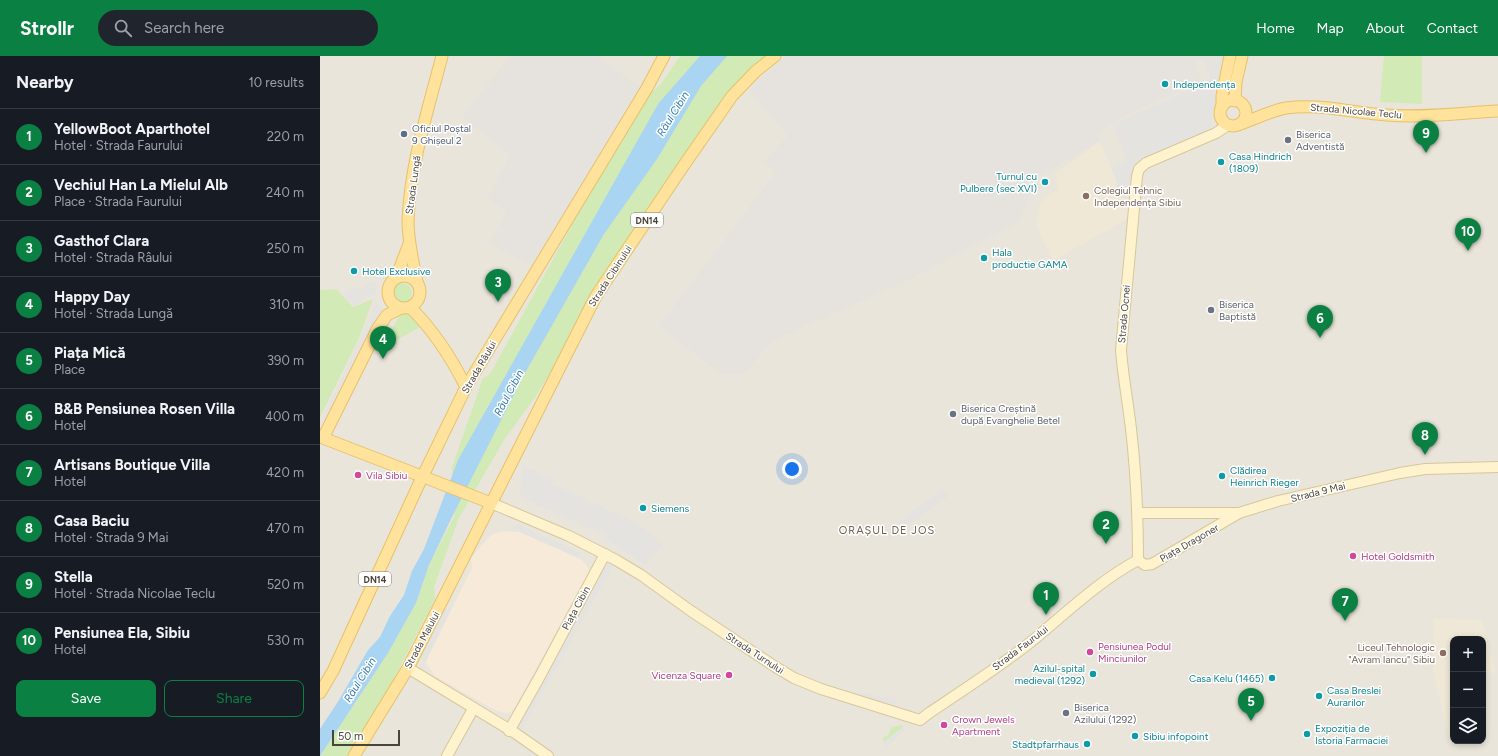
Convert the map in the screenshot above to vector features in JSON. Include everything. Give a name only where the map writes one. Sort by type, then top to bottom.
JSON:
[{"type":"main road","name":"Strada Lungă","points":[[427,324],[409,244],[408,221],[416,158],[442,56]]},
{"type":"main road","name":"Strada Râului","points":[[320,693],[333,671],[466,387],[647,88],[664,56]]},
{"type":"main road","name":"Strada Cibinului","points":[[483,520],[487,501],[596,296],[732,96],[756,71],[775,56]]},
{"type":"main road","points":[[1222,107],[1228,102],[1235,101],[1242,104],[1245,109],[1244,119],[1236,126],[1228,125],[1222,119],[1221,115],[1222,96],[1230,56]]},
{"type":"main road","points":[[1235,101],[1236,82],[1242,56]]},
{"type":"main road","name":"Strada Nicolae Teclu","points":[[1240,124],[1277,110],[1295,107],[1320,107],[1403,116],[1498,110]]},
{"type":"main road","name":"Strada Lungă","points":[[398,277],[399,270],[409,244]]},
{"type":"main road","points":[[406,307],[394,304],[389,297],[388,293],[390,285],[398,277],[406,276],[418,286],[418,300],[406,307],[387,315],[378,328],[322,437],[487,501]]},
{"type":"main road","name":"Strada Lungă","points":[[406,307],[427,324],[458,371],[466,387]]},
{"type":"main road","name":"Strada Malului","points":[[354,756],[408,668],[483,520]]},
{"type":"street","name":"Strada Ocnei","points":[[1138,560],[1138,513],[1131,429],[1123,376],[1121,350],[1137,176],[1142,166],[1146,163],[1216,133],[1228,125]]},
{"type":"street","name":"Strada 9 Mai","points":[[1138,513],[1239,513],[1278,501],[1400,473],[1425,469],[1498,467]]},
{"type":"street","points":[[487,501],[569,536],[605,554]]},
{"type":"street","name":"Piața Dragoner","points":[[1138,560],[1143,564],[1152,564],[1239,513]]},
{"type":"street","name":"Strada Turnului","points":[[605,554],[641,575],[790,676],[821,689],[920,720]]},
{"type":"street","name":"Piața Cibin","points":[[509,731],[605,554]]},
{"type":"street","name":"Strada Faurului","points":[[920,720],[1002,663],[1095,588],[1138,560]]},
{"type":"street","points":[[408,668],[509,731],[515,733],[548,756]]},
{"type":"street","points":[[447,756],[473,708]]},
{"type":"shaded area","points":[[320,56],[1498,56],[1498,756],[320,756]]},
{"type":"shaded area","points":[[510,56],[596,56],[641,87],[534,267],[489,243],[507,211],[487,199],[510,155],[462,117]]},
{"type":"shaded area","points":[[787,56],[1212,56],[1194,63],[1202,81],[1138,109],[1097,133],[1100,141],[1038,177],[1019,222],[902,283],[772,341],[744,374],[722,375],[659,326],[775,173],[763,162],[788,136],[748,90]]},
{"type":"shaded area","points":[[1212,56],[1227,56],[1210,125],[1212,135],[1142,166],[1127,195],[1122,198],[1116,185],[1117,180],[1111,169],[1127,161],[1113,125],[1211,79],[1203,60]]},
{"type":"shaded area","name":"Colegiul Tehnic Independența Sibiu","points":[[1100,141],[1131,217],[1052,261],[1036,223],[1041,202],[1059,189],[1055,174]]},
{"type":"shaded area","points":[[371,281],[377,285],[376,293],[353,305],[343,296],[354,287],[359,291]]},
{"type":"shaded area","points":[[376,302],[385,312],[329,421],[323,417],[361,338]]},
{"type":"shaded area","points":[[523,466],[555,480],[553,484],[637,523],[663,544],[645,565],[606,539],[607,536],[520,497]]},
{"type":"shaded area","points":[[943,489],[948,496],[889,540],[883,533]]},
{"type":"shaded area","points":[[518,524],[581,553],[578,558],[520,532],[510,531]]},
{"type":"shaded area","points":[[498,532],[520,532],[578,558],[583,561],[589,569],[587,576],[515,707],[511,712],[507,713],[489,707],[435,676],[426,663],[472,568],[471,558],[490,536]]},
{"type":"shaded area","points":[[609,556],[616,560],[519,735],[548,756],[534,756],[511,739],[515,733],[509,731]]},
{"type":"shaded area","points":[[452,607],[426,663],[420,657],[443,610]]},
{"type":"shaded area","name":"Liceul Tehnologic \"Avram Iancu\" Sibiu","points":[[1434,619],[1482,620],[1496,672],[1486,674],[1486,636],[1450,636],[1449,738],[1433,670]]},
{"type":"shaded area","points":[[854,692],[897,699],[896,712],[853,699]]},
{"type":"shaded area","points":[[903,727],[905,730],[886,748],[884,742]]},
{"type":"green space","points":[[680,56],[777,56],[741,86],[595,296],[536,396],[504,440],[459,518],[434,587],[435,599],[354,756],[320,756],[388,653],[416,603],[429,565],[454,517],[452,467],[483,378],[490,374],[574,221],[646,97],[661,84]]},
{"type":"green space","points":[[1384,56],[1422,56],[1422,104],[1380,102]]},
{"type":"green space","points":[[402,283],[409,286],[412,293],[409,300],[402,303],[395,300],[392,293],[395,286]]},
{"type":"green space","points":[[336,289],[353,307],[373,299],[359,338],[320,417],[320,290]]},
{"type":"green space","points":[[408,312],[422,326],[382,348],[400,315]]},
{"type":"green space","points":[[902,725],[903,727],[884,742],[882,738],[888,735],[892,727]]},
{"type":"water","name":"Râul Cibin","points":[[700,56],[727,56],[701,86],[657,159],[604,234],[525,373],[429,565],[416,603],[388,653],[320,756],[320,729],[368,650],[380,637],[390,616],[404,595],[412,571],[424,549],[458,460],[658,104]]},
{"type":"place","name":"Independența","points":[[1165,84]]},
{"type":"place","name":"Oficiul Poștal 9 Ghișeul 2","points":[[404,134]]},
{"type":"place","name":"Biserica Adventistă","points":[[1288,140]]},
{"type":"place","name":"Stella","points":[[1426,153]]},
{"type":"place","name":"Casa Hindrich (1809)","points":[[1221,162]]},
{"type":"place","name":"Turnul cu Pulbere (sec XVI)","points":[[1045,182]]},
{"type":"place","name":"Colegiul Tehnic Independența Sibiu","points":[[1086,196]]},
{"type":"place","name":"Pensiunea Ela, Sibiu","points":[[1468,251]]},
{"type":"place","name":"Hala productie GAMA","points":[[984,258]]},
{"type":"place","name":"Hotel Exclusive","points":[[354,271]]},
{"type":"place","name":"Gasthof Clara","points":[[498,302]]},
{"type":"place","name":"Biserica Baptistă","points":[[1211,310]]},
{"type":"place","name":"B&B Pensiunea Rosen Villa","points":[[1320,338]]},
{"type":"place","name":"Happy Day","points":[[383,359]]},
{"type":"place","name":"Biserica Creștină după Evanghelie Betel","points":[[953,414]]},
{"type":"place","name":"Casa Baciu","points":[[1425,455]]},
{"type":"place","name":"Vila Sibiu","points":[[358,475]]},
{"type":"place","name":"Clădirea Heinrich Rieger","points":[[1222,476]]},
{"type":"place","name":"Siemens","points":[[643,508]]},
{"type":"place","name":"Vechiul Han La Mielul Alb","points":[[1106,544]]},
{"type":"place","name":"Hotel Goldsmith","points":[[1353,556]]},
{"type":"place","name":"YellowBoot Aparthotel","points":[[1046,615]]},
{"type":"place","name":"Artisans Boutique Villa","points":[[1345,621]]},
{"type":"place","name":"Pensiunea Podul Minciunilor","points":[[1090,652]]},
{"type":"place","name":"Liceul Tehnologic \"Avram Iancu\" Sibiu","points":[[1443,653]]},
{"type":"place","name":"Azilul-spital medieval (1292)","points":[[1093,674]]},
{"type":"place","name":"Vicenza Square","points":[[729,675]]},
{"type":"place","name":"Casa Kelu (1465)","points":[[1272,678]]},
{"type":"place","name":"Casa Breslei Aurarilor","points":[[1319,696]]},
{"type":"place","name":"Biserica Azilului (1292)","points":[[1066,713]]},
{"type":"place","name":"Piața Mică","points":[[1251,721]]},
{"type":"place","name":"Crown Jewels Apartment","points":[[944,725]]},
{"type":"place","name":"Expoziția de Istoria Farmaciei","points":[[1307,734]]},
{"type":"place","name":"Sibiu infopoint","points":[[1135,736]]},
{"type":"place","name":"Stadtpfarrhaus","points":[[1087,744]]},
{"type":"district","name":"ORAȘUL DE JOS","points":[[887,530]]}]
